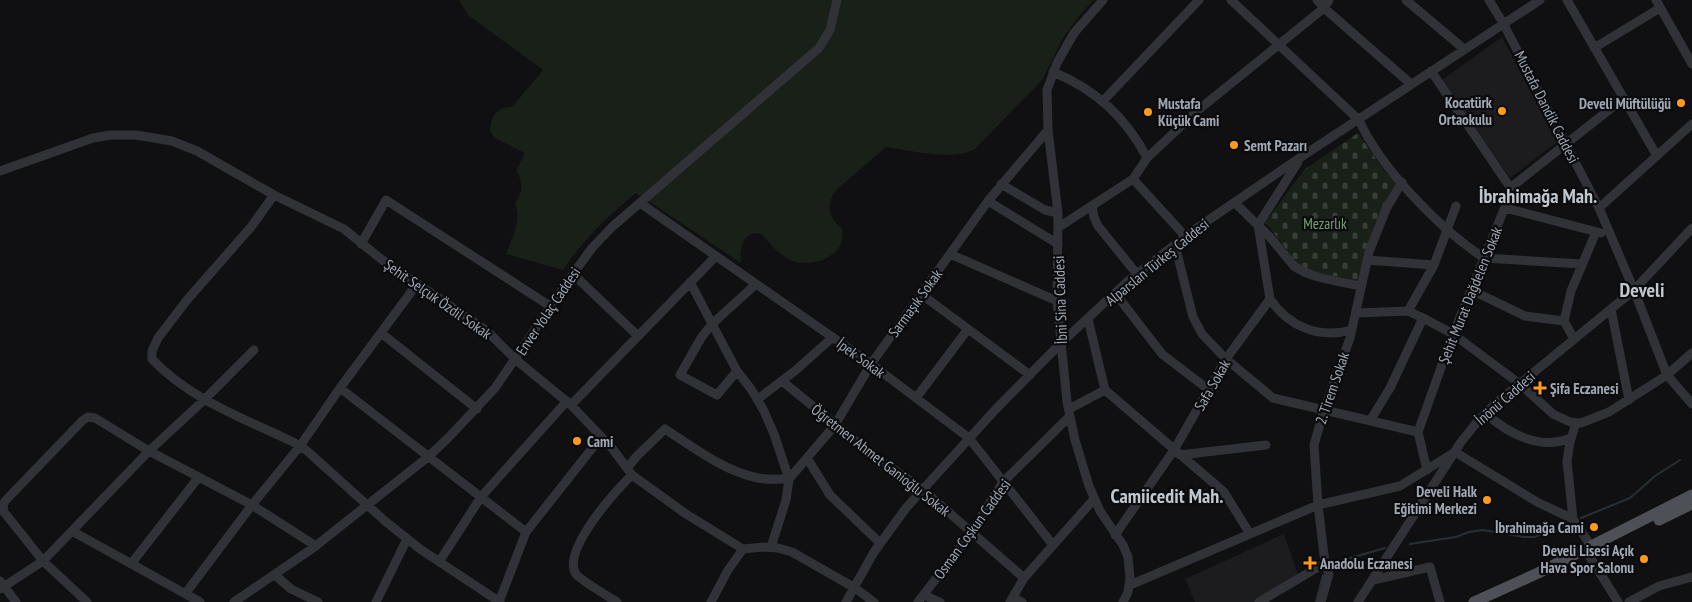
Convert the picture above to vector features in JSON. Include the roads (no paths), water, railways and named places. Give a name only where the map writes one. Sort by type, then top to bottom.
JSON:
[{"type":"main road","points":[[1488,602],[1692,495]]},
{"type":"main road","points":[[1474,602],[1692,504]]},
{"type":"street","name":"Enver Yolaç Caddesi","points":[[234,602],[275,576],[368,505],[428,457],[477,409],[495,388],[572,274],[592,248],[612,227],[814,54],[830,30],[837,0]]},
{"type":"street","name":"İbni Sina Caddesi","points":[[1103,0],[1074,33],[1053,72],[1047,90],[1048,130],[1058,213],[1057,301],[1069,413],[1079,456],[1094,499],[1123,545],[1128,557],[1130,585],[1123,602]]},
{"type":"street","points":[[1103,101],[1199,0]]},
{"type":"street","points":[[1231,0],[1359,120],[1368,140],[1402,182],[1447,230],[1484,258],[1582,264]]},
{"type":"street","points":[[1317,0],[1327,4],[1411,84]]},
{"type":"street","points":[[1406,0],[1464,49]]},
{"type":"street","name":"Mustafa Dandik Caddesi","points":[[1489,0],[1504,23],[1599,208],[1667,375],[1692,404]]},
{"type":"street","name":"Alparslan Türkeş Caddesi","points":[[846,602],[880,543],[922,489],[1061,343],[1137,274],[1186,236],[1301,157],[1540,0]]},
{"type":"street","points":[[1567,0],[1658,156]]},
{"type":"street","points":[[1059,227],[1133,179],[1146,158],[1197,111],[1279,46],[1327,4]]},
{"type":"street","points":[[1594,48],[1658,4],[1692,64]]},
{"type":"street","points":[[1431,71],[1512,190]]},
{"type":"street","points":[[1053,72],[1086,88],[1103,101],[1129,128],[1146,158]]},
{"type":"street","name":"Şehit Murat Dağdelen Sokak","points":[[1418,432],[1453,334],[1514,185],[1624,98]]},
{"type":"street","points":[[1599,208],[1692,124]]},
{"type":"street","name":"Sarmaşık Sokak","points":[[789,479],[835,425],[871,364],[988,201],[1048,130]]},
{"type":"street","name":"Şehit Selçuk Özdil Sokak","points":[[0,172],[93,138],[111,134],[128,134],[172,142],[211,158],[274,195],[344,229],[361,244],[417,284],[487,331],[515,359],[569,403],[630,472],[686,514],[743,549]]},
{"type":"street","points":[[1301,157],[1258,225],[1270,299],[1284,316],[1303,328],[1328,333],[1352,330]]},
{"type":"street","points":[[1133,179],[1186,236]]},
{"type":"street","name":"2. Tirem Sokak","points":[[1321,602],[1329,574],[1318,505],[1314,445],[1352,330],[1367,260],[1380,223],[1402,182]]},
{"type":"street","points":[[1001,184],[1044,210],[1058,213]]},
{"type":"street","points":[[274,195],[251,227],[188,300],[153,346],[152,359],[182,385],[205,399],[300,446],[407,539],[499,602],[526,532],[601,437]]},
{"type":"street","points":[[361,244],[386,200],[550,306]]},
{"type":"street","points":[[988,201],[1058,244]]},
{"type":"street","name":"İpek Sokak","points":[[640,203],[871,364],[969,438],[1053,545]]},
{"type":"street","points":[[1235,203],[1299,270],[1310,275],[1360,286]]},
{"type":"street","points":[[1092,206],[1098,226],[1137,274]]},
{"type":"street","points":[[1408,311],[1434,264],[1456,206]]},
{"type":"street","points":[[1505,208],[1610,235]]},
{"type":"street","name":"İnönü Caddesi","points":[[1358,602],[1454,452],[1485,413],[1634,290],[1692,228]]},
{"type":"street","points":[[1574,339],[1564,321],[1571,291],[1596,232]]},
{"type":"street","points":[[1175,245],[1193,317],[1207,340],[1226,359],[1274,398],[1418,432],[1427,470]]},
{"type":"street","points":[[950,254],[1057,301]]},
{"type":"street","points":[[439,562],[481,498],[569,403],[716,256]]},
{"type":"street","points":[[1367,260],[1434,264]]},
{"type":"street","points":[[572,274],[638,336]]},
{"type":"street","points":[[690,282],[737,371],[758,399],[774,434],[789,479],[788,495],[771,547]]},
{"type":"street","points":[[185,594],[252,505],[300,446],[340,388],[417,284]]},
{"type":"street","points":[[737,371],[717,395],[680,375],[701,338],[712,324],[756,284]]},
{"type":"street","points":[[1471,290],[1525,316],[1564,321]]},
{"type":"street","points":[[921,294],[1030,375]]},
{"type":"street","points":[[1115,294],[1162,354],[1209,390]]},
{"type":"street","name":"Safa Sokak","points":[[1115,534],[1177,453],[1226,359],[1270,299]]},
{"type":"street","points":[[1610,309],[1628,400]]},
{"type":"street","points":[[1356,313],[1408,311],[1423,318],[1453,334],[1520,384],[1552,414],[1561,419],[1576,423],[1581,423],[1609,412],[1667,375],[1692,353]]},
{"type":"street","points":[[1370,421],[1390,388],[1423,318]]},
{"type":"street","points":[[1088,319],[1105,390],[1224,492],[1250,534]]},
{"type":"street","points":[[916,398],[968,328]]},
{"type":"street","points":[[381,333],[477,409]]},
{"type":"street","points":[[758,399],[833,337]]},
{"type":"street","points":[[16,602],[1,586],[43,561],[149,451],[254,350]]},
{"type":"street","name":"Öğretmen Ahmet Ganioğlu Sokak","points":[[782,381],[874,456],[922,489],[1024,578]]},
{"type":"street","points":[[340,388],[526,532]]},
{"type":"street","name":"Osman Coşkun Caddesi","points":[[921,599],[971,533],[1003,482],[1069,413],[1105,390]]},
{"type":"street","points":[[1485,413],[1507,430],[1534,442],[1553,443],[1571,438]]},
{"type":"street","points":[[87,602],[43,561],[4,512],[3,506],[5,501],[88,417],[95,418],[149,451],[252,505],[316,546]]},
{"type":"street","points":[[1576,423],[1568,452],[1567,470],[1573,519],[1618,602]]},
{"type":"street","points":[[617,602],[579,578],[573,564],[579,546],[592,522],[630,472],[637,456],[665,429],[708,457],[732,469],[759,479],[789,479]]},
{"type":"street","points":[[1177,453],[1266,445]]},
{"type":"street","points":[[1130,585],[1318,505],[1400,486],[1454,452],[1537,502],[1573,519]]},
{"type":"street","points":[[807,458],[830,495],[880,543]]},
{"type":"street","points":[[131,564],[198,478]]},
{"type":"street","points":[[1022,602],[1012,600],[1024,578],[1094,499]]},
{"type":"street","points":[[72,531],[200,602]]},
{"type":"street","points":[[376,602],[407,539]]},
{"type":"street","points":[[711,602],[743,549],[771,547],[798,555],[855,588],[874,602]]},
{"type":"street","points":[[1259,602],[1326,563]]},
{"type":"street","points":[[1373,580],[1430,567],[1440,602]]},
{"type":"street","points":[[275,576],[291,589],[318,602]]},
{"type":"street","points":[[1629,602],[1660,586],[1692,577]]},
{"type":"street","points":[[921,599],[940,602]]},
{"type":"waterway","points":[[1581,518],[1630,498],[1655,476],[1680,460]]},
{"type":"waterway","points":[[1410,544],[1456,537],[1469,532],[1483,530],[1534,537],[1563,526]]},
{"type":"waterway","points":[[1333,563],[1385,548]]},
{"type":"waterway","points":[[1316,602],[1323,575]]},
{"type":"place","name":"Develi Müftülüğü","points":[[1681,103]]},
{"type":"place","name":"Kocatürk Ortaokulu","points":[[1502,111]]},
{"type":"place","name":"Mustafa Küçük Cami","points":[[1148,112]]},
{"type":"place","name":"Semt Pazarı","points":[[1234,145]]},
{"type":"place","name":"Şifa Eczanesi","points":[[1540,388]]},
{"type":"place","name":"Cami","points":[[577,441]]},
{"type":"place","name":"Develi Halk Eğitimi Merkezi","points":[[1487,500]]},
{"type":"place","name":"İbrahimağa Cami","points":[[1594,527]]},
{"type":"place","name":"Develi Lisesi Açık Hava Spor Salonu","points":[[1644,559]]},
{"type":"place","name":"Anadolu Eczanesi","points":[[1310,563]]},
{"type":"district","name":"İbrahimağa Mah.","points":[[1538,196]]},
{"type":"district","name":"Develi","points":[[1642,290]]},
{"type":"district","name":"Camiicedit Mah.","points":[[1167,496]]},
{"type":"park label","name":"Mezarlık","points":[[1325,223]]}]
